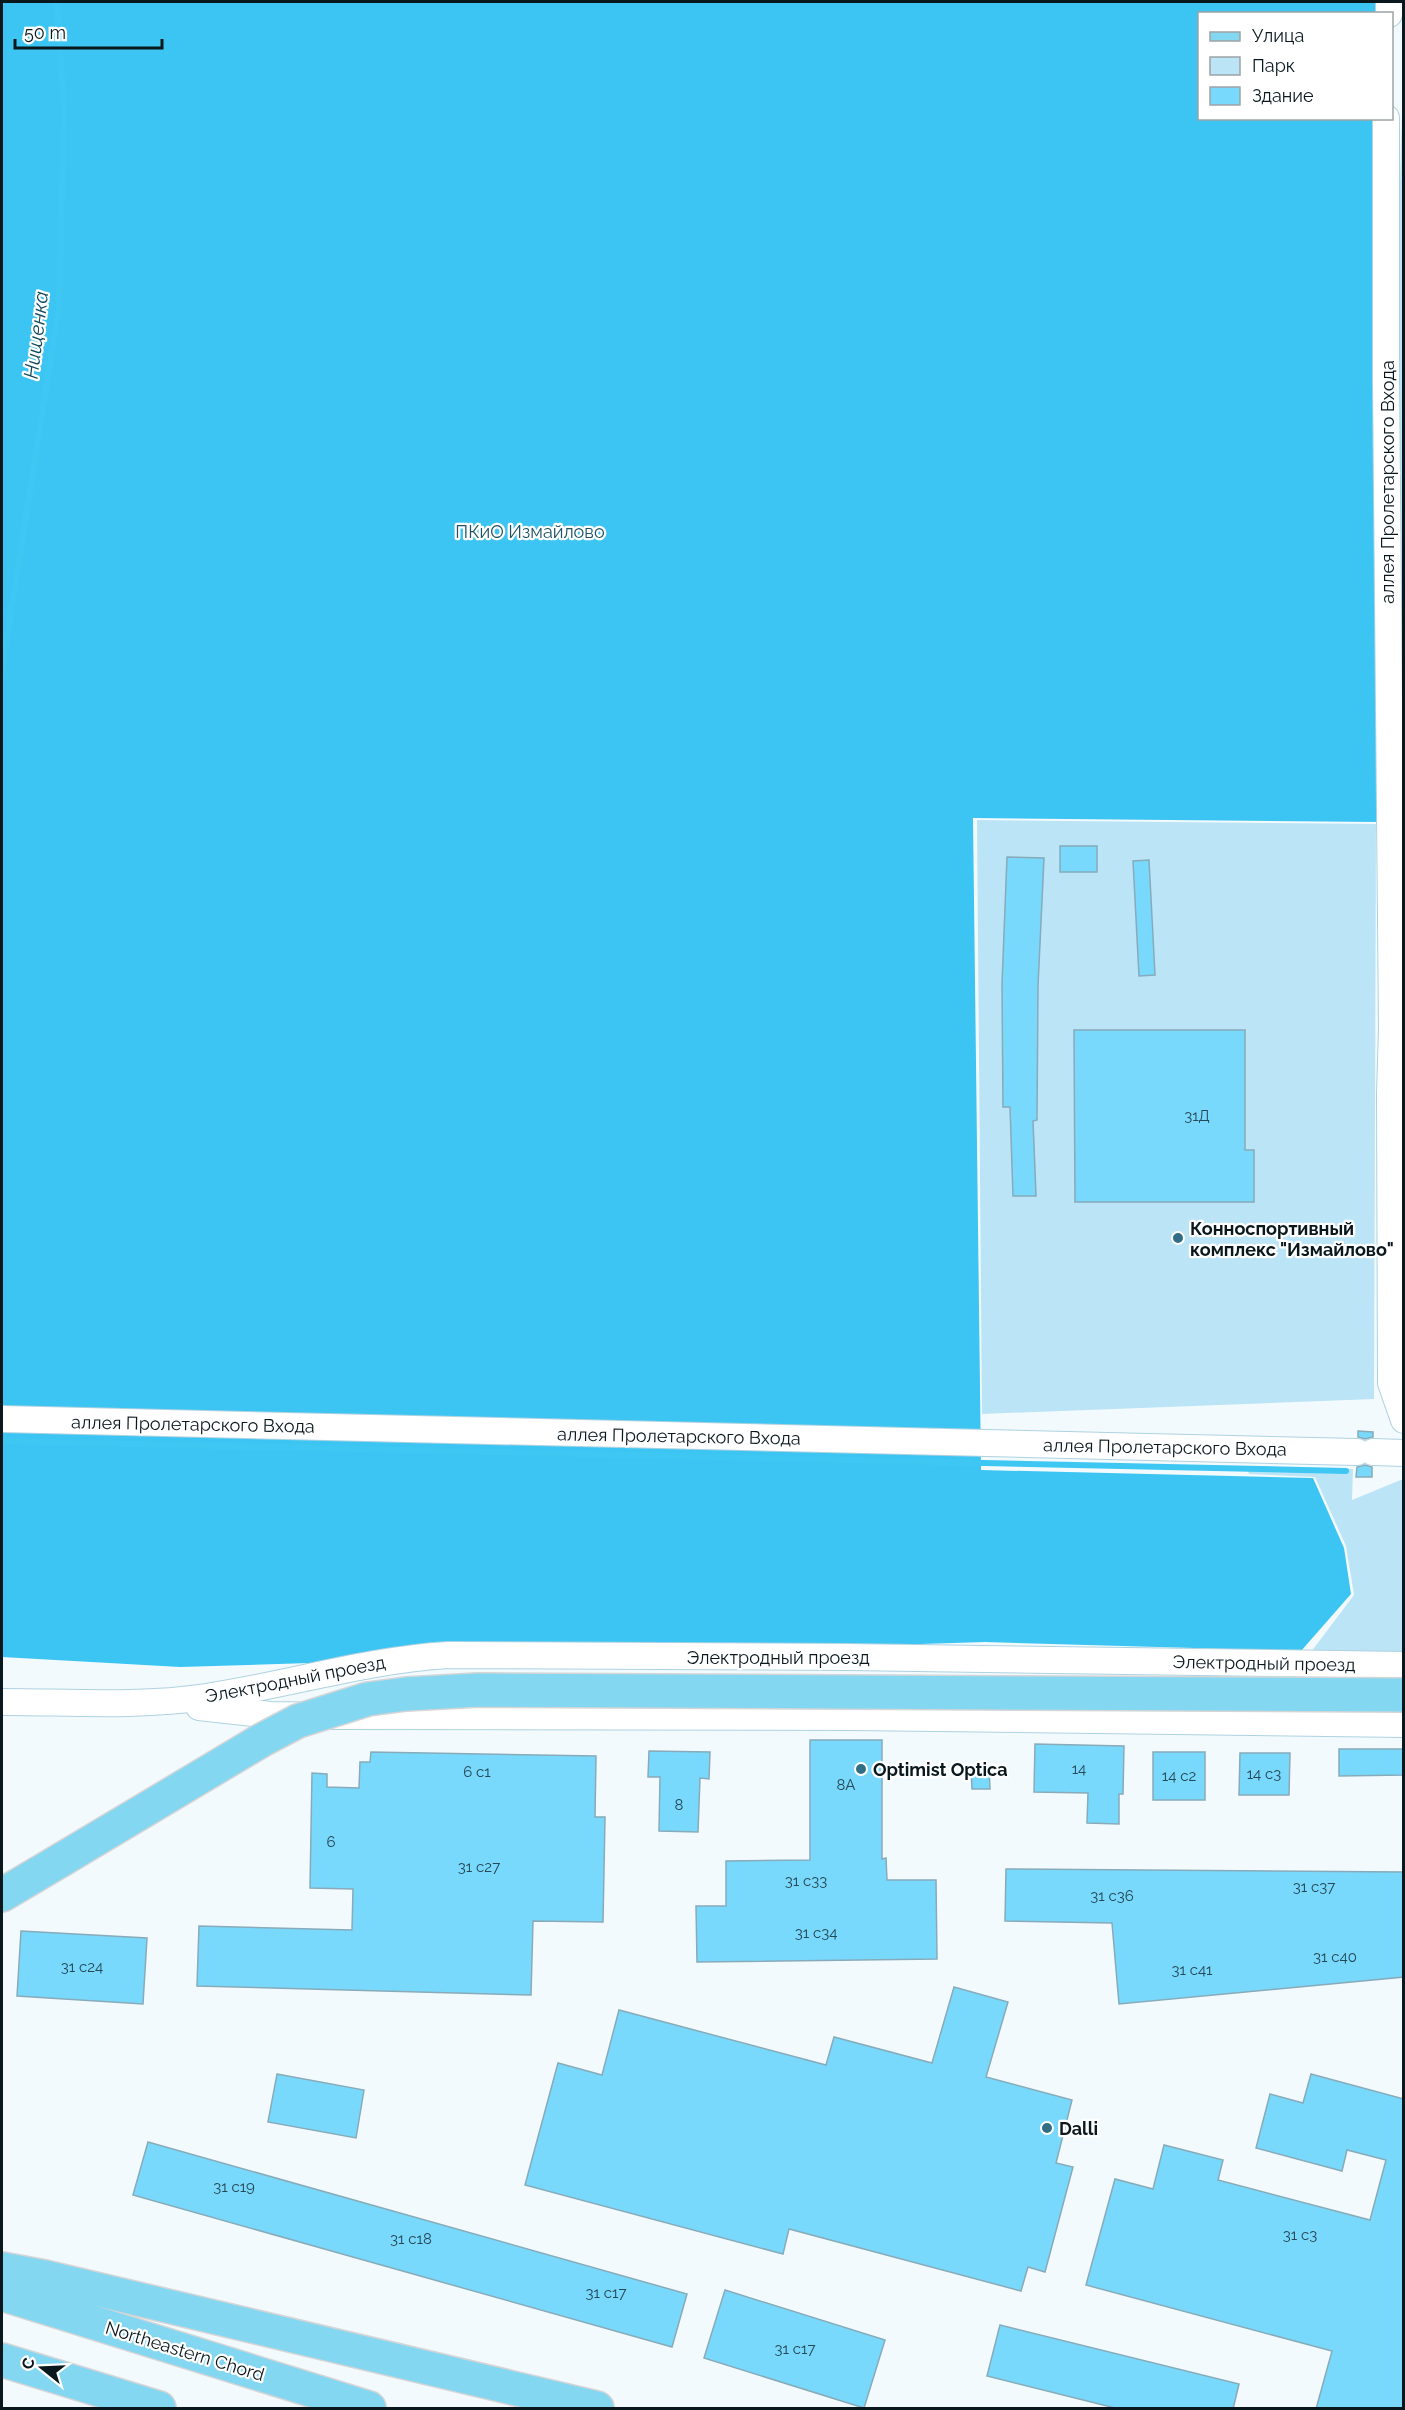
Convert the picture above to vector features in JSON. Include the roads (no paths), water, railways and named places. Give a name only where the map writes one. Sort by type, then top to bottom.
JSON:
[{"type":"main road","points":[[2,1895],[262,1740],[298,1721],[368,1699],[406,1694],[490,1690],[1404,1695]]},
{"type":"main road","points":[[2,2269],[45,2277],[597,2409]]},
{"type":"main road","name":"Northeastern Chord","points":[[2,2295],[369,2409]]},
{"type":"main road","points":[[2,2360],[159,2409]]},
{"type":"street","name":"аллея Пролетарского Входа","points":[[1386,120],[1392,1017],[1391,1383],[1404,1420]]},
{"type":"street","name":"аллея Пролетарского Входа","points":[[2,1419],[1404,1453]]},
{"type":"street","name":"Электродный проезд","points":[[157,1702],[274,1686],[412,1658],[448,1655],[848,1657],[1404,1665]]},
{"type":"street","points":[[848,1657],[870,1665],[876,1675],[873,1698],[866,1708],[852,1717]]},
{"type":"street","points":[[1203,1723],[1190,1715],[1183,1706],[1179,1693],[1182,1678],[1190,1669],[1204,1663]]},
{"type":"street","name":"Электродный проезд","points":[[2,1702],[157,1702],[282,1715],[852,1717],[1404,1724]]},
{"type":"waterway","name":"Нищенка","points":[[2,670],[59,306],[64,111],[57,2]]},
{"type":"waterway","points":[[2,1441],[1346,1471]]},
{"type":"place","name":"Конноспортивный комплекс \"Измайлово\"","points":[[1178,1238]]},
{"type":"place","name":"Optimist Optica","points":[[861,1769]]},
{"type":"place","name":"Dalli","points":[[1047,2128]]},
{"type":"park label","name":"ПКиО Измайлово","points":[[530,531]]}]
